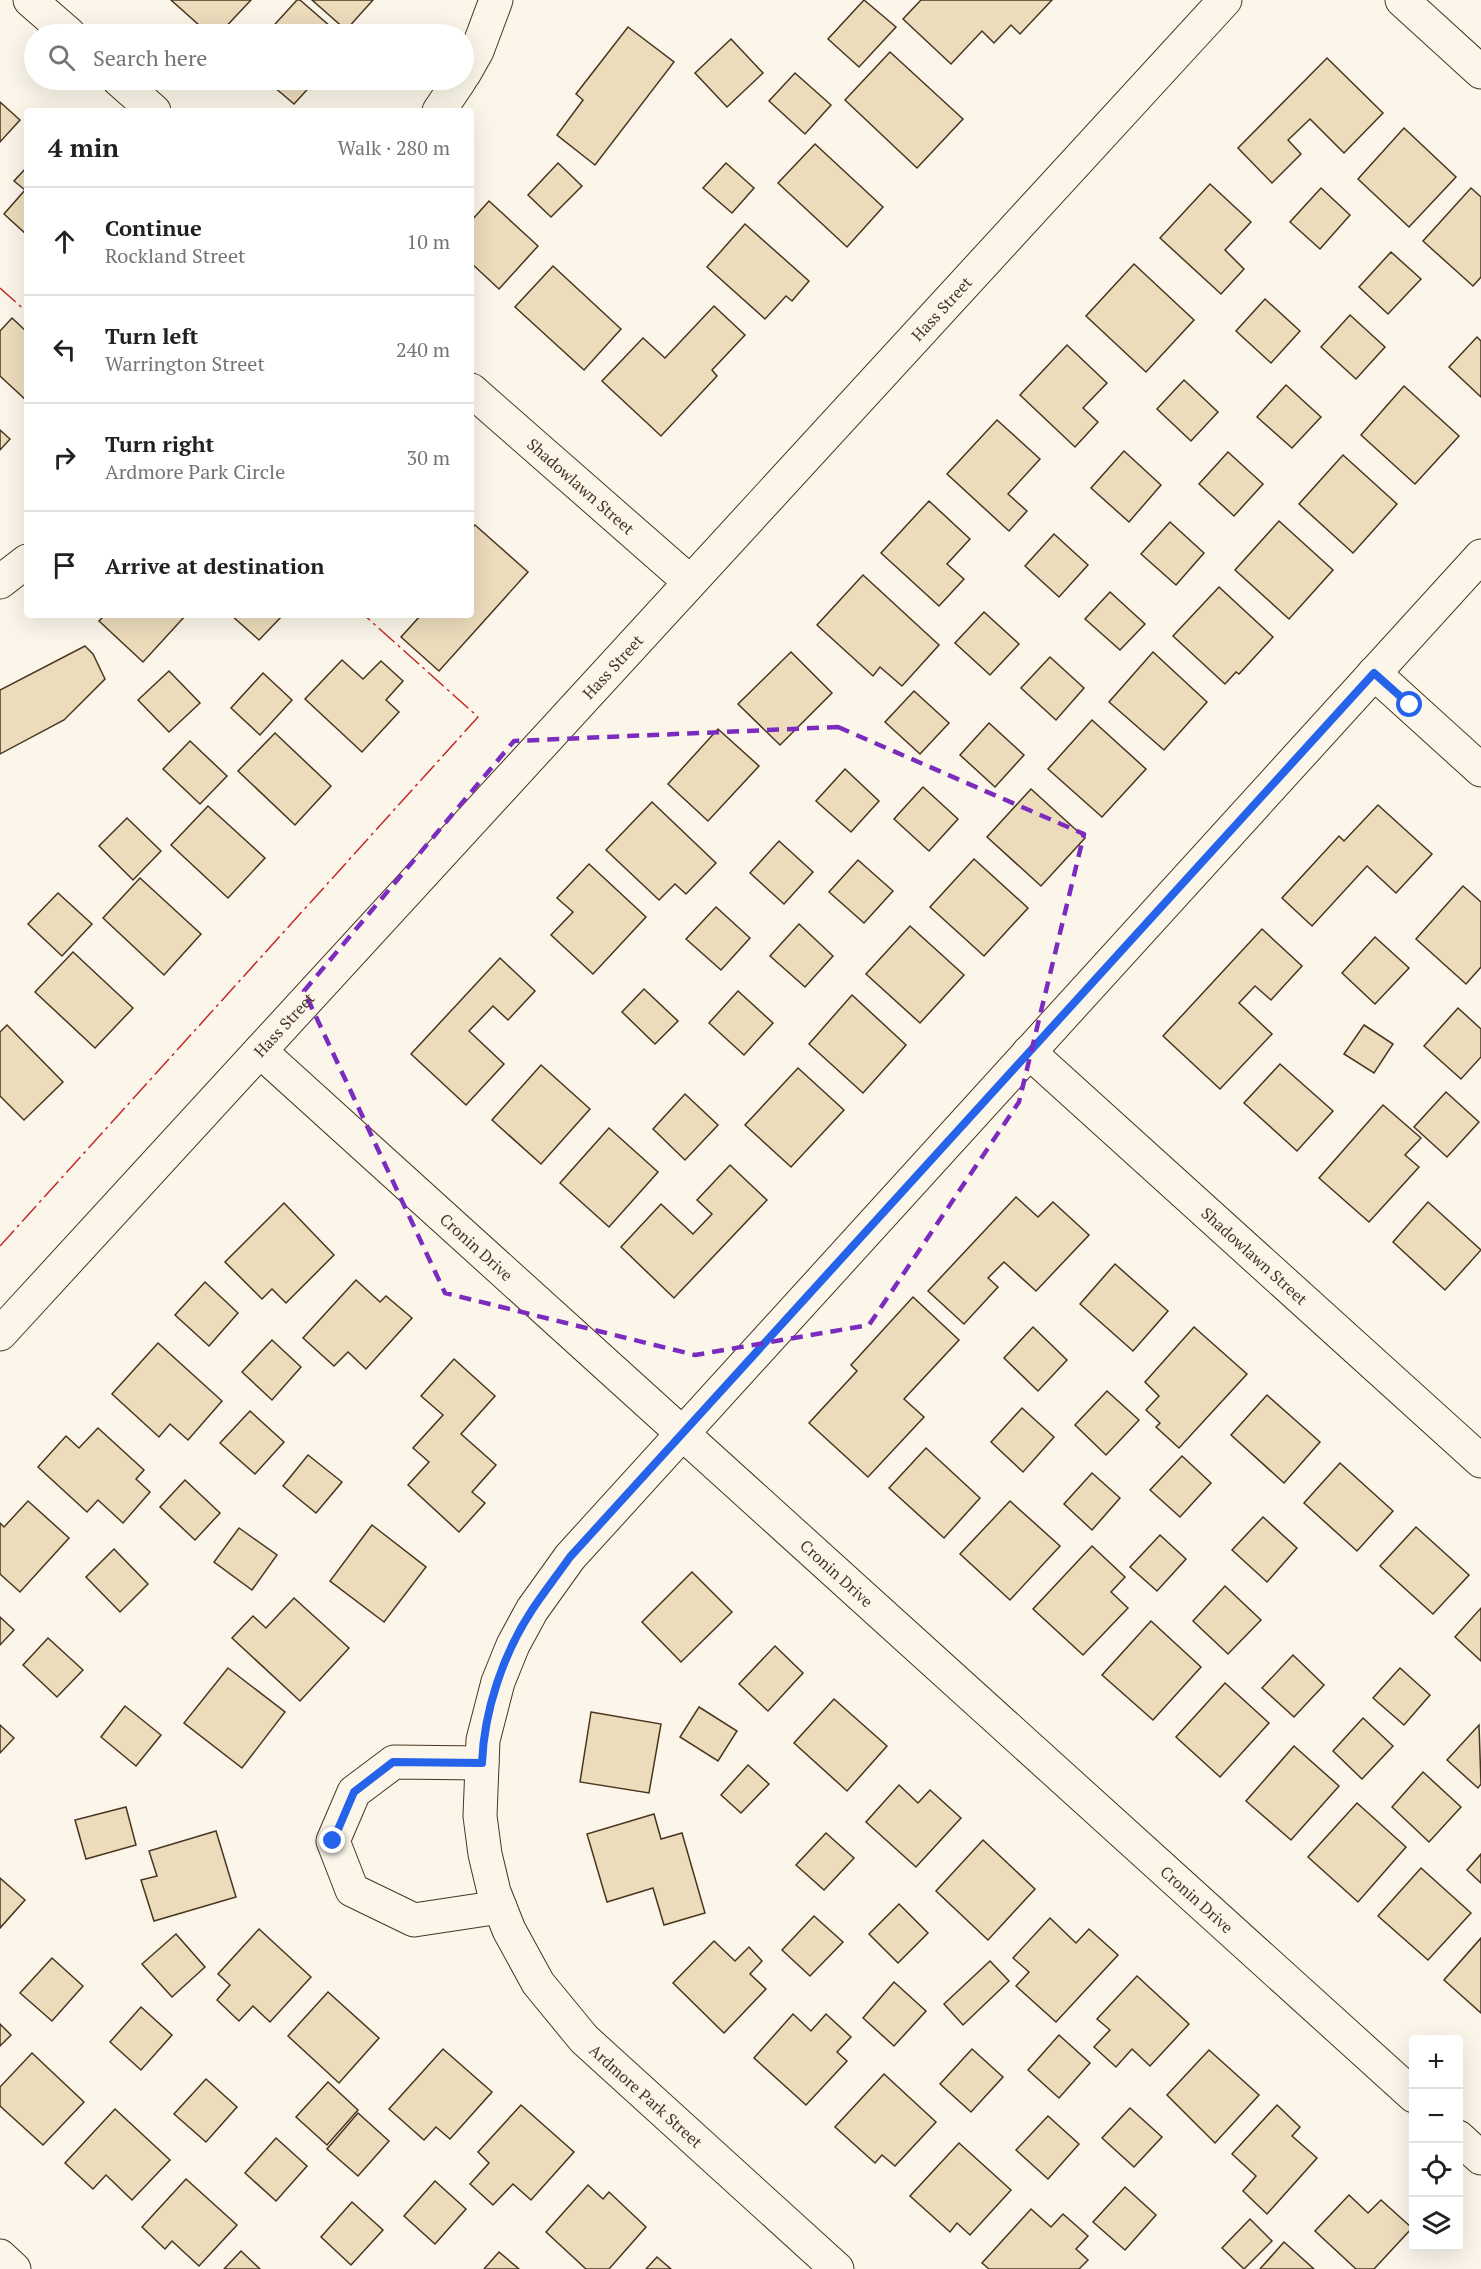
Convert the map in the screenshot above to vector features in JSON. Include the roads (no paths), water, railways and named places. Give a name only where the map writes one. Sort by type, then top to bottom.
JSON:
[{"type":"street","points":[[30,0],[58,24]]},
{"type":"street","points":[[474,56],[496,0]]},
{"type":"street","name":"Hass Street","points":[[0,1334],[1225,0]]},
{"type":"street","points":[[1402,0],[1481,72]]},
{"type":"street","points":[[130,90],[151,108]]},
{"type":"street","points":[[442,108],[454,90]]},
{"type":"street","name":"Shadowlawn Street","points":[[474,393],[690,582]]},
{"type":"street","name":"Ardmore Park Street","points":[[837,2269],[584,2039],[538,1983],[509,1930],[497,1899],[485,1854],[480,1816],[483,1740],[498,1682],[513,1645],[532,1610],[570,1557],[1481,556]]},
{"type":"street","points":[[0,582],[24,563]]},
{"type":"street","points":[[1374,673],[1481,770]]},
{"type":"street","name":"Cronin Drive","points":[[260,1051],[1409,2092]]},
{"type":"street","name":"Shadowlawn Street","points":[[1029,1052],[1481,1461]]},
{"type":"street","points":[[482,1763],[393,1762],[354,1792],[333,1841],[352,1890],[414,1920],[497,1899]]},
{"type":"street","points":[[1463,2141],[1481,2157]]},
{"type":"street","points":[[0,2256],[14,2269]]}]
